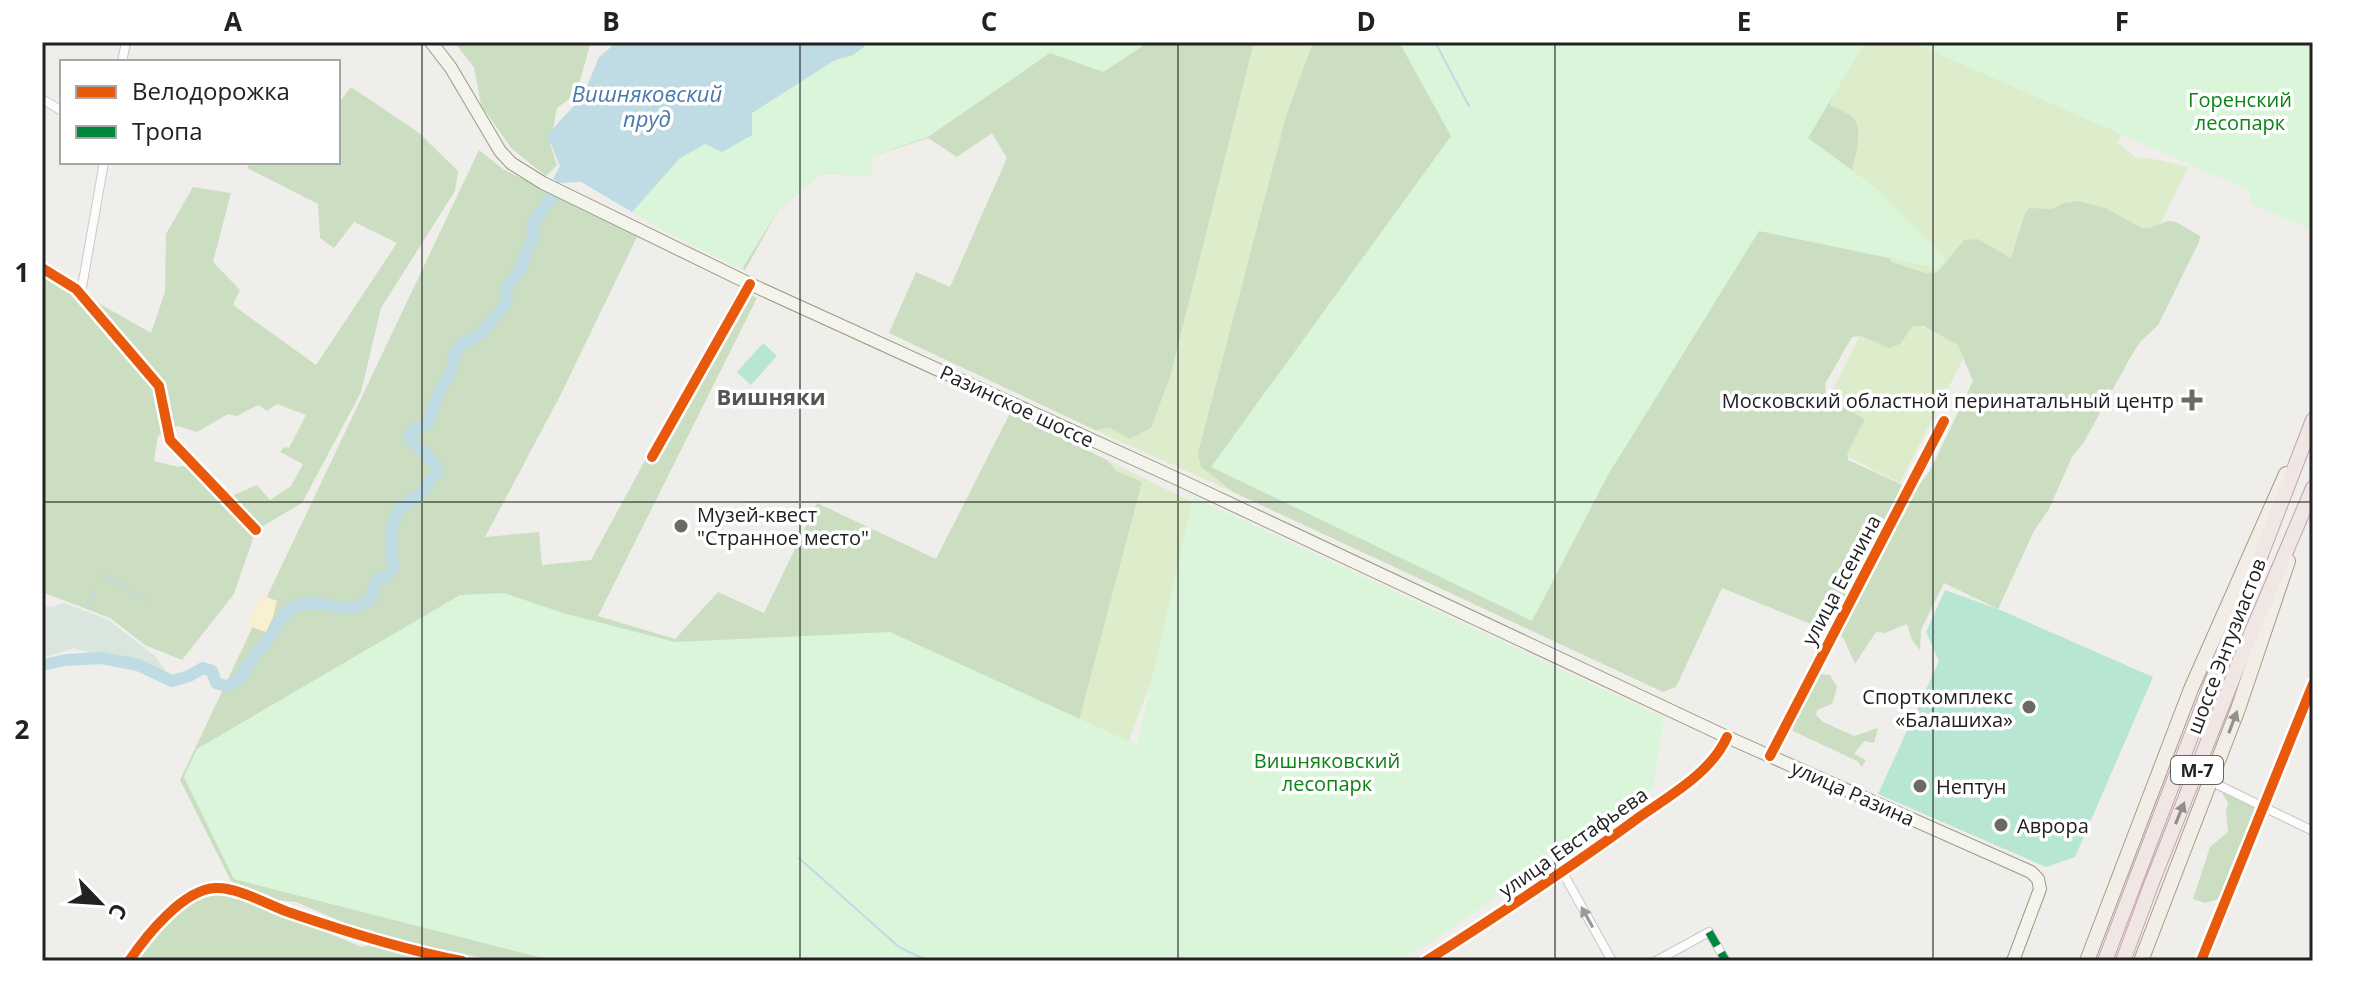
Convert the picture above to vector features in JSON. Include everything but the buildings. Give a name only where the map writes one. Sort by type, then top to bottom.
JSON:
[{"type":"highway","name":"шоссе Энтузиастов","points":[[2105,961],[2311,425]]},
{"type":"highway","name":"шоссе Энтузиастов","points":[[2123,961],[2242,655],[2313,488]]},
{"type":"main road","name":"Разинское шоссе","points":[[431,42],[451,68],[500,151],[511,163],[564,193],[750,284],[1175,478],[1659,705]]},
{"type":"main road","points":[[2087,961],[2191,689],[2274,500],[2311,425]]},
{"type":"main road","points":[[2141,961],[2257,655],[2304,512]]},
{"type":"main road","name":"улица Разина","points":[[1659,705],[2031,872],[2038,879],[2040,889],[2013,961]]},
{"type":"main road","points":[[2109,906],[2108,924],[2117,936],[2135,939],[2153,930]]},
{"type":"street","points":[[42,99],[60,110]]},
{"type":"street","points":[[76,289],[82,287],[104,164]]},
{"type":"street","points":[[42,268],[76,289],[159,386],[170,440],[256,530]]},
{"type":"street","points":[[652,457],[750,284]]},
{"type":"street","name":"улица Есенина","points":[[1770,756],[1944,421]]},
{"type":"street","points":[[2201,961],[2313,684]]},
{"type":"street","name":"улица Евстафьева","points":[[1426,961],[1563,873],[1705,767],[1718,754],[1727,737]]},
{"type":"street","points":[[2210,781],[2313,831]]},
{"type":"street","points":[[1563,873],[1612,961]]},
{"type":"street","points":[[129,961],[146,936],[169,914],[196,894],[216,888],[243,894],[349,932],[462,961]]},
{"type":"street","points":[[1656,961],[1709,932],[1726,961]]},
{"type":"green space","points":[[454,42],[591,42],[576,94],[557,108],[550,144],[557,165],[546,176],[512,149],[481,105],[474,67]]},
{"type":"green space","points":[[870,42],[1254,42],[1170,377],[1151,428],[1130,439],[1110,428],[1095,430],[889,333],[916,272],[950,287],[1007,158],[992,133],[957,157],[928,138],[871,157],[872,176],[822,173],[779,209],[745,270],[632,212],[680,158],[835,60],[853,55]]},
{"type":"green space","points":[[870,42],[1149,42],[1103,72],[1050,53],[928,137],[871,157],[872,176],[822,173],[779,209],[742,269],[632,212],[680,158],[835,60],[853,55]]},
{"type":"green space","points":[[1254,42],[1313,42],[1287,113],[1199,453],[1201,467],[1233,492],[1095,430],[1110,428],[1130,439],[1151,428],[1170,377]]},
{"type":"green space","points":[[1313,42],[1847,42],[1830,105],[1851,116],[1857,124],[1858,143],[1845,193],[1892,262],[1925,273],[1938,272],[1964,240],[1978,239],[2011,258],[2029,208],[2052,209],[2078,201],[2105,208],[2142,228],[2176,222],[2200,236],[2158,325],[2140,342],[2084,442],[2072,457],[1998,609],[1944,583],[1921,630],[1920,650],[1912,640],[1907,624],[1885,633],[1876,632],[1855,664],[1843,637],[1722,588],[1676,687],[1663,692],[1233,492],[1201,467],[1198,453],[1287,113]],"holes":[[[1913,326],[1923,326],[1958,345],[1973,381],[1930,471],[1920,483],[1907,487],[1848,460],[1847,453],[1865,419],[1834,403],[1826,396],[1825,384],[1852,337],[1862,336],[1889,348],[1900,344]]]},
{"type":"green space","points":[[1399,42],[1865,42],[1808,138],[1875,187],[1946,259],[1937,268],[1759,231],[1608,475],[1532,621],[1211,467],[1451,136]]},
{"type":"green space","points":[[1847,42],[1970,42],[2131,108],[2118,143],[2135,157],[2188,167],[2160,224],[2149,228],[2024,216],[2011,258],[1978,239],[1939,272],[1925,273],[1892,262],[1849,205],[1830,105]]},
{"type":"green space","name":"Горенский лесопарк","points":[[1911,42],[2313,42],[2313,231],[2251,203],[2250,191]]},
{"type":"green space","points":[[351,87],[418,132],[458,171],[455,191],[381,308],[361,392],[302,503],[256,530],[234,594],[182,660],[145,645],[110,618],[42,592],[42,268],[151,333],[165,292],[166,234],[193,187],[231,193],[213,262],[240,290],[233,305],[316,365],[397,243],[354,222],[334,248],[320,238],[318,204],[247,168],[250,164],[340,164],[340,101]],"holes":[[[277,404],[306,415],[289,448],[284,447],[280,452],[303,464],[291,486],[270,500],[257,485],[224,499],[188,465],[178,467],[154,461],[158,436],[178,426],[197,432],[228,414],[237,416],[258,405],[267,411]]]},
{"type":"green space","points":[[479,150],[503,169],[637,237],[560,396],[485,537],[539,532],[542,565],[591,560],[738,289],[757,298],[598,616],[675,639],[718,592],[764,613],[817,503],[936,559],[1010,413],[1107,460],[1116,471],[1142,482],[1078,724],[1030,961],[501,961],[390,938],[296,902],[266,899],[231,881],[180,780]]},
{"type":"green space","points":[[1896,314],[1968,349],[1900,483],[1840,453],[1826,403],[1860,335]]},
{"type":"green space","points":[[763,343],[777,356],[751,385],[737,372]]},
{"type":"green space","points":[[1107,460],[1215,513],[1118,769],[1053,789],[1142,483],[1116,471]]},
{"type":"green space","name":"Вишняковский лесопарк","points":[[1193,497],[1664,718],[1653,787],[1430,943],[1397,961],[554,961],[234,879],[184,777],[197,749],[460,595],[504,593],[563,613],[675,642],[890,632],[1137,745]]},
{"type":"green space","name":"Спорткомплекс «Балашиха»","points":[[1945,590],[1998,609],[2153,677],[2075,857],[2046,867],[1878,794],[1939,661],[1926,632]]},
{"type":"green space","points":[[1820,674],[1830,675],[1837,687],[1832,704],[1817,710],[1816,715],[1823,722],[1854,736],[1878,728],[1874,743],[1864,741],[1854,754],[1866,760],[1862,767],[1857,761],[1793,731],[1790,722]]},
{"type":"green space","points":[[2222,793],[2258,808],[2221,898],[2205,903],[2193,899],[2210,847],[2228,832],[2228,803]]},
{"type":"green space","points":[[216,892],[284,915],[362,947],[373,944],[426,961],[133,961],[168,918],[190,902]]},
{"type":"shaded area","points":[[64,603],[107,619],[155,656],[165,670],[156,674],[74,648],[42,658],[42,606]]},
{"type":"sand","points":[[262,595],[277,601],[266,632],[246,625]]},
{"type":"water","name":"Вишняковский пруд","points":[[617,42],[870,42],[853,55],[835,60],[752,113],[752,135],[722,152],[705,144],[680,158],[632,212],[581,182],[558,183],[553,179],[560,166],[547,135],[583,96],[599,57]]},
{"type":"waterway","points":[[1435,42],[1469,106]]},
{"type":"waterway","points":[[42,665],[101,658],[138,665],[172,681],[203,668],[212,671],[216,683],[227,686],[240,679],[282,617],[292,608],[310,603],[347,608],[371,599],[376,580],[393,569],[391,537],[397,514],[404,505],[421,494],[438,472],[409,435],[414,429],[428,424],[440,390],[450,374],[455,353],[462,344],[481,334],[506,303],[507,286],[521,270],[534,237],[532,224],[552,197]]},
{"type":"waterway","points":[[103,575],[147,600]]},
{"type":"waterway","points":[[93,596],[95,592]]},
{"type":"waterway","points":[[86,604],[89,601]]},
{"type":"waterway","points":[[799,858],[899,947],[928,961]]},
{"type":"marked path","points":[[1709,932],[1726,961]]},
{"type":"cycle path","points":[[42,268],[76,289],[159,386],[170,440],[256,530]]},
{"type":"cycle path","points":[[652,457],[750,284]]},
{"type":"cycle path","points":[[1770,756],[1944,421]]},
{"type":"cycle path","points":[[2201,961],[2313,684]]},
{"type":"cycle path","points":[[1426,961],[1560,874],[1676,792],[1711,762],[1727,737]]},
{"type":"cycle path","points":[[129,961],[155,927],[178,905],[203,890],[216,888],[244,894],[291,913],[376,940],[462,961]]},
{"type":"place","name":"Московский областной перинатальный центр","points":[[2192,400]]},
{"type":"place","name":"Музей-квест \"Странное место\"","points":[[681,526]]},
{"type":"place","name":"Спорткомплекс «Балашиха»","points":[[2029,707]]},
{"type":"place","name":"Нептун","points":[[1920,786]]},
{"type":"place","name":"Аврора","points":[[2001,825]]},
{"type":"district","name":"Вишняки","points":[[771,396]]}]
